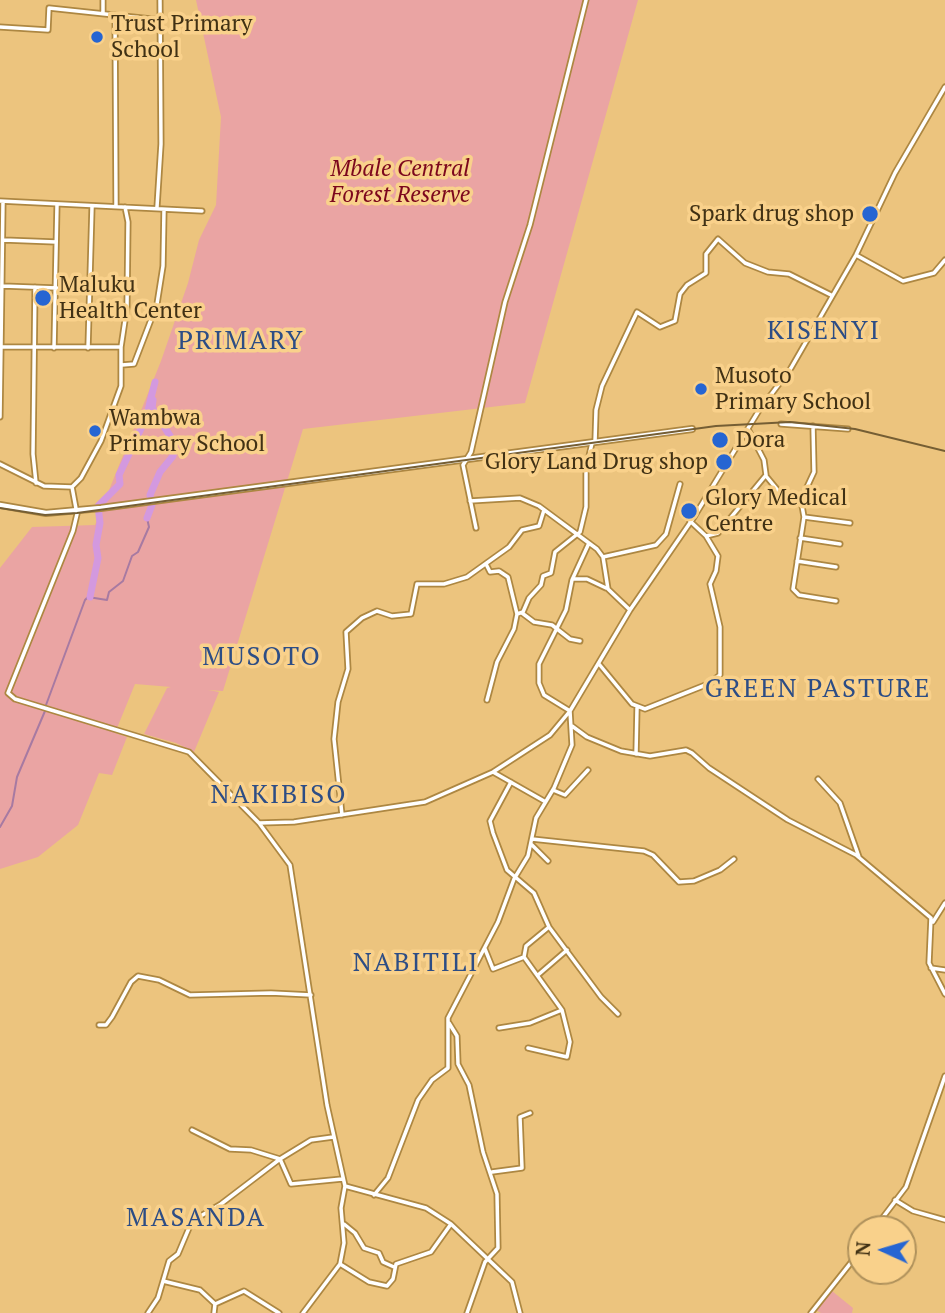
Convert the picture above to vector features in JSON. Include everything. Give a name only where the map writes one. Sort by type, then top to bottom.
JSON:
[{"type":"main road","points":[[0,505],[46,513],[92,509],[692,429]]},
{"type":"street","points":[[0,27],[48,30],[47,0]]},
{"type":"street","points":[[103,0],[103,13]]},
{"type":"street","points":[[157,207],[160,0]]},
{"type":"street","points":[[476,528],[464,470],[508,292],[530,225],[586,0]]},
{"type":"street","points":[[49,8],[161,20]]},
{"type":"street","points":[[115,15],[116,206]]},
{"type":"street","points":[[259,824],[425,802],[493,772],[550,735],[570,711],[630,610],[748,428],[791,368],[856,255],[895,173],[945,87]]},
{"type":"street","points":[[0,416],[4,240],[1,201],[202,211]]},
{"type":"street","points":[[54,348],[57,205]]},
{"type":"street","points":[[88,348],[92,207]]},
{"type":"street","points":[[0,464],[36,484],[72,487],[81,478],[107,428],[120,392],[121,347],[127,307],[128,222],[125,207]]},
{"type":"street","points":[[121,365],[134,364],[157,304],[163,274],[164,210]]},
{"type":"street","points":[[487,700],[497,662],[519,614],[533,592],[541,585],[543,576],[551,573],[555,552],[578,534],[585,514],[586,469],[594,443],[598,398],[615,354],[637,312],[660,327],[675,321],[681,294],[687,285],[706,273],[706,254],[718,239],[745,263],[768,272],[789,274],[831,295]]},
{"type":"street","points":[[4,240],[56,242]]},
{"type":"street","points":[[856,255],[904,281],[934,273],[945,260]]},
{"type":"street","points":[[3,286],[57,288]]},
{"type":"street","points":[[35,287],[33,454],[36,484]]},
{"type":"street","points":[[1,346],[121,347]]},
{"type":"street","points":[[781,424],[848,429]]},
{"type":"street","points":[[813,426],[814,472],[800,504],[804,517],[793,589],[796,594],[836,601]]},
{"type":"street","points":[[748,428],[764,460],[766,475],[785,499],[800,504]]},
{"type":"street","points":[[706,536],[718,533],[766,475]]},
{"type":"street","points":[[603,557],[656,545],[666,534],[680,484]]},
{"type":"street","points":[[72,487],[77,510],[73,531],[26,645],[10,697],[189,752],[259,824],[290,865],[333,1137],[345,1186],[341,1208],[344,1224],[340,1264],[303,1313]]},
{"type":"street","points":[[470,501],[520,498],[544,510],[578,534],[603,557],[608,589]]},
{"type":"street","points":[[342,815],[334,739],[338,702],[348,669],[346,632],[362,618],[377,611],[392,616],[411,614],[417,584],[452,583],[486,564],[509,547],[522,530],[540,526],[544,510]]},
{"type":"street","points":[[804,517],[850,523]]},
{"type":"street","points":[[637,708],[658,706],[670,697],[708,684],[720,675],[720,627],[710,584],[718,560],[706,536],[690,521]]},
{"type":"street","points":[[800,538],[840,544]]},
{"type":"street","points":[[570,711],[546,697],[539,683],[539,664],[566,610],[572,580],[589,543]]},
{"type":"street","points":[[797,561],[836,567]]},
{"type":"street","points":[[486,564],[490,572],[499,571],[508,577],[519,614],[534,622],[557,628],[570,639],[580,641]]},
{"type":"street","points":[[572,580],[587,579],[608,589],[630,610]]},
{"type":"street","points":[[598,664],[637,708],[636,754]]},
{"type":"street","points":[[374,1195],[388,1178],[418,1100],[432,1080],[449,1068],[448,1021],[485,950],[514,879],[521,871],[544,801],[553,790],[572,745],[570,711]]},
{"type":"street","points":[[572,726],[595,741],[636,754],[657,755],[686,750],[692,753],[709,768],[788,820],[860,859],[933,922]]},
{"type":"street","points":[[553,790],[565,795],[588,770]]},
{"type":"street","points":[[493,772],[544,801]]},
{"type":"street","points":[[818,779],[839,803],[860,859]]},
{"type":"street","points":[[511,782],[491,821],[507,870],[514,879],[534,893],[549,927],[601,997],[618,1014]]},
{"type":"street","points":[[531,842],[644,851],[653,855],[675,879],[683,883],[720,870],[734,859]]},
{"type":"street","points":[[531,842],[548,861]]},
{"type":"street","points":[[945,903],[933,922],[928,947],[931,968],[945,994]]},
{"type":"street","points":[[527,1048],[567,1057],[570,1042],[562,1010],[524,957],[526,946],[549,927]]},
{"type":"street","points":[[485,950],[492,970],[524,957]]},
{"type":"street","points":[[538,975],[567,950]]},
{"type":"street","points":[[931,968],[945,970]]},
{"type":"street","points":[[99,1025],[106,1025],[131,982],[138,976],[159,979],[190,995],[311,995]]},
{"type":"street","points":[[499,1028],[530,1023],[562,1010]]},
{"type":"street","points":[[448,1021],[457,1036],[458,1065],[469,1085],[483,1152],[492,1172],[497,1194],[498,1247],[488,1259],[467,1313]]},
{"type":"street","points":[[884,1215],[906,1188],[945,1076]]},
{"type":"street","points":[[492,1172],[522,1168],[520,1116],[530,1113]]},
{"type":"street","points":[[192,1130],[230,1149],[251,1150],[280,1160],[291,1184],[342,1179]]},
{"type":"street","points":[[148,1313],[169,1261],[178,1254],[189,1228],[199,1217],[290,1151],[311,1140],[333,1137]]},
{"type":"street","points":[[345,1186],[426,1208],[451,1224],[514,1286],[520,1313]]},
{"type":"street","points":[[895,1200],[913,1211],[945,1220]]},
{"type":"street","points":[[344,1224],[355,1233],[363,1248],[379,1254],[383,1262],[394,1267]]},
{"type":"street","points":[[394,1267],[413,1255],[431,1252],[451,1224]]},
{"type":"street","points":[[340,1264],[369,1282],[383,1286],[393,1279],[394,1267]]},
{"type":"street","points":[[811,1313],[847,1268]]},
{"type":"street","points":[[163,1281],[200,1290],[215,1304]]},
{"type":"street","points":[[215,1304],[244,1291],[279,1313]]},
{"type":"street","points":[[214,1313],[215,1304]]},
{"type":"green space","name":"Mbale Central Forest Reserve","points":[[196,0],[638,0],[525,403],[303,429],[223,691],[208,690],[219,692],[194,752],[176,743],[144,734],[167,688],[171,687],[135,684],[115,733],[127,737],[112,775],[99,773],[78,825],[38,857],[0,869],[0,568],[32,527],[95,525],[161,361],[188,283],[199,240],[216,205],[221,117]]},
{"type":"green space","points":[[832,1291],[853,1308],[852,1313],[821,1313],[816,1310]]},
{"type":"waterway","points":[[90,597],[98,558],[98,506],[120,484],[119,475],[146,418],[155,382]]},
{"type":"waterway","points":[[147,518],[152,505],[150,495],[160,472],[173,456],[174,442],[152,408],[153,400]]},
{"type":"waterway","points":[[46,705],[85,600],[88,597],[107,600],[109,592],[123,581],[132,556],[138,552],[149,527],[147,518]]},
{"type":"waterway","points":[[0,827],[12,806],[17,777],[45,711]]},
{"type":"railway","points":[[0,508],[45,515],[77,513],[716,426],[790,422],[855,429],[945,451]]},
{"type":"place","name":"Trust Primary School","points":[[97,37]]},
{"type":"place","name":"Spark drug shop","points":[[870,214]]},
{"type":"place","name":"Maluku Health Center","points":[[43,298]]},
{"type":"place","name":"Musoto Primary School","points":[[701,389]]},
{"type":"place","name":"Wambwa Primary School","points":[[95,431]]},
{"type":"place","name":"Dora","points":[[720,440]]},
{"type":"place","name":"Glory Land Drug shop","points":[[724,462]]},
{"type":"place","name":"Glory Medical Centre","points":[[689,511]]},
{"type":"district","name":"KISENYI","points":[[824,332]]},
{"type":"district","name":"PRIMARY","points":[[241,342]]},
{"type":"district","name":"MUSOTO","points":[[262,658]]},
{"type":"district","name":"GREEN PASTURE","points":[[818,690]]},
{"type":"district","name":"NAKIBISO","points":[[279,796]]},
{"type":"district","name":"NABITILI","points":[[416,964]]},
{"type":"district","name":"MASANDA","points":[[196,1219]]}]
